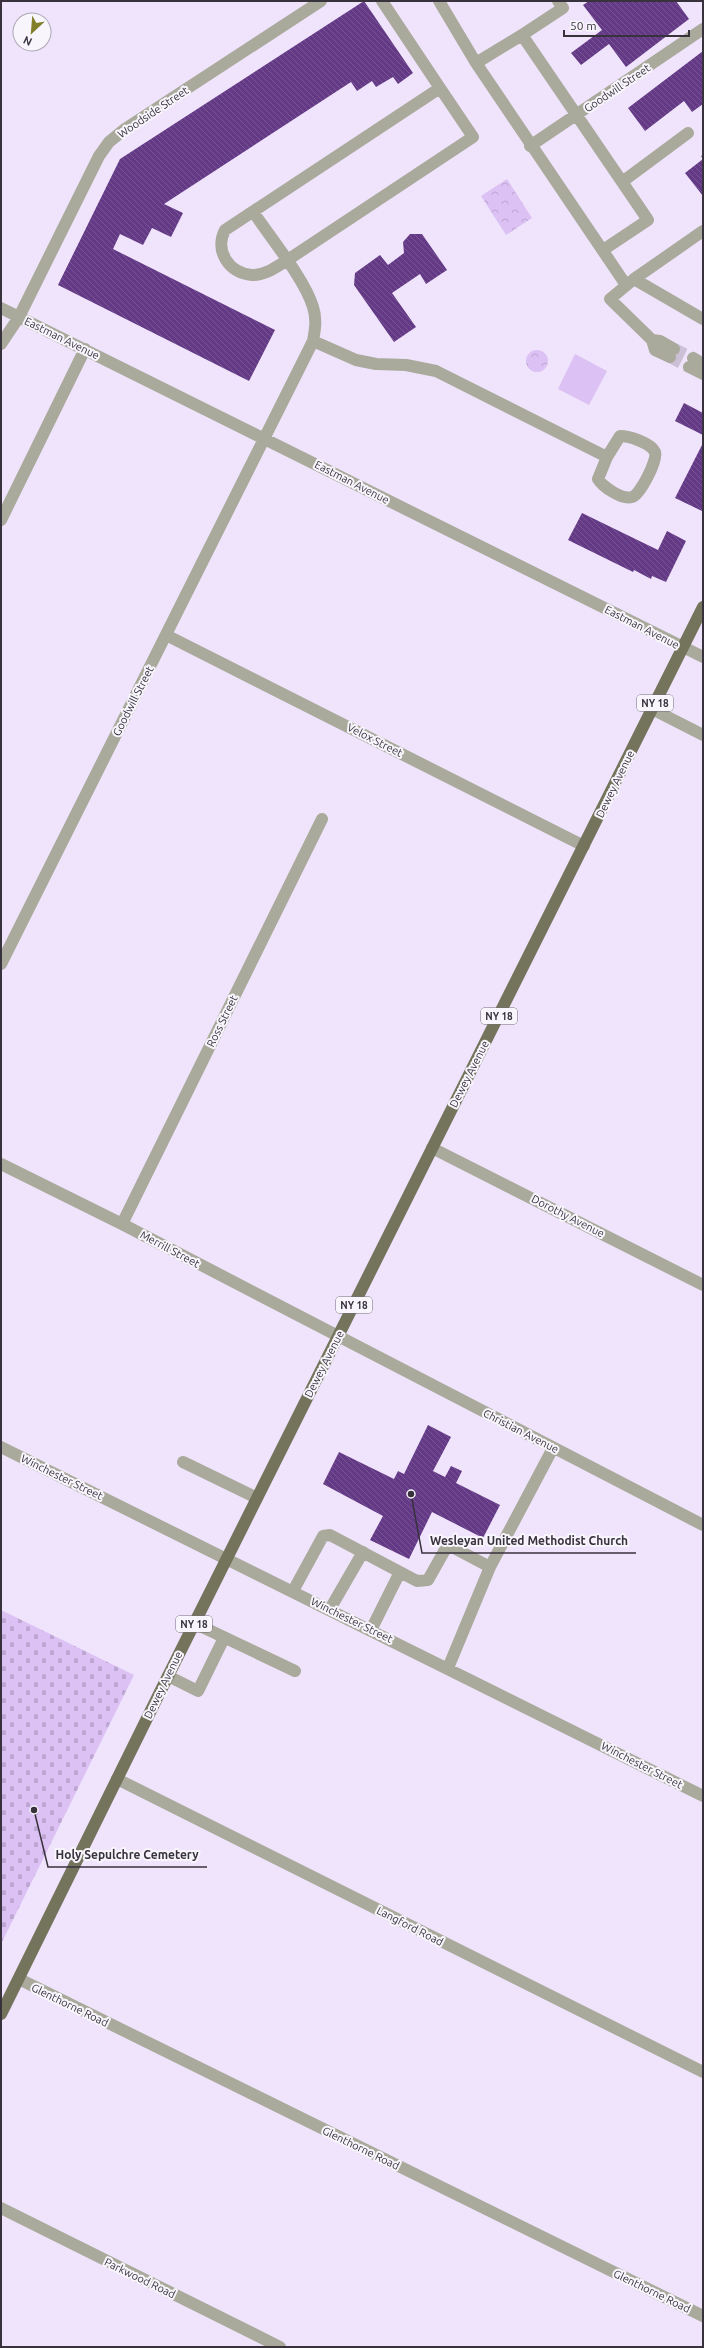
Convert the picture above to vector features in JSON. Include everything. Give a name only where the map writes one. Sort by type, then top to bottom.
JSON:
[{"type":"main road","name":"Dewey Avenue","points":[[1,2014],[194,1623],[703,607]]},
{"type":"street","name":"Woodside Street","points":[[1,344],[19,317],[99,156],[110,142],[125,129],[321,1]]},
{"type":"street","points":[[382,1],[473,137],[286,261],[262,274],[251,275],[241,272],[223,256],[220,248],[220,239],[226,230],[254,213],[440,88]]},
{"type":"street","points":[[439,1],[476,63],[530,146],[603,250],[630,282],[703,319]]},
{"type":"street","points":[[476,63],[563,8],[558,1]]},
{"type":"street","name":"Goodwill Street","points":[[530,146],[703,29]]},
{"type":"street","points":[[522,35],[648,220],[603,250]]},
{"type":"street","points":[[622,182],[688,133]]},
{"type":"street","name":"Goodwill Street","points":[[1,964],[265,438],[312,341],[316,325],[313,308],[305,290],[254,213]]},
{"type":"street","points":[[672,353],[660,341],[652,340],[610,299],[630,282],[703,231]]},
{"type":"street","name":"Eastman Avenue","points":[[1,308],[703,657]]},
{"type":"street","points":[[312,341],[356,360],[376,364],[406,365],[436,372],[607,457]]},
{"type":"street","points":[[1,520],[85,349]]},
{"type":"street","points":[[695,363],[703,374]]},
{"type":"street","points":[[620,436],[627,436],[651,448],[655,453],[652,467],[639,492],[633,497],[626,498],[602,485],[598,479],[607,457],[620,436]]},
{"type":"street","name":"Velox Street","points":[[166,635],[584,846]]},
{"type":"street","points":[[652,709],[703,735]]},
{"type":"street","name":"Ross Street","points":[[122,1224],[322,819]]},
{"type":"street","name":"Dorothy Avenue","points":[[432,1148],[703,1285]]},
{"type":"street","name":"Merrill Street","points":[[1,1164],[122,1224],[338,1337]]},
{"type":"street","name":"Christian Avenue","points":[[338,1337],[703,1524]]},
{"type":"street","name":"Winchester Street","points":[[1,1447],[330,1609],[703,1796]]},
{"type":"street","points":[[448,1668],[490,1567],[553,1448]]},
{"type":"street","points":[[183,1462],[257,1498]]},
{"type":"street","points":[[293,1591],[323,1536],[330,1535],[417,1582],[428,1580],[446,1548],[454,1548],[490,1567]]},
{"type":"street","points":[[330,1609],[363,1552]]},
{"type":"street","points":[[371,1630],[400,1572]]},
{"type":"street","points":[[194,1623],[295,1671]]},
{"type":"street","points":[[168,1676],[198,1691],[224,1638]]},
{"type":"street","name":"Langford Road","points":[[117,1779],[703,2072]]},
{"type":"street","name":"Glenthorne Road","points":[[19,1979],[703,2316]]},
{"type":"street","name":"Parkwood Road","points":[[1,2208],[280,2347]]},
{"type":"green space","points":[[507,179],[532,218],[506,235],[481,196]]},
{"type":"green space","points":[[537,350],[545,353],[548,361],[545,369],[537,372],[529,369],[526,361],[529,353]]},
{"type":"green space","points":[[575,354],[607,371],[589,405],[558,389]]},
{"type":"green space","points":[[1,1610],[134,1675],[1,1944]]},
{"type":"building","points":[[364,1],[413,73],[398,84],[393,77],[376,87],[372,81],[357,91],[351,82],[164,204],[183,213],[171,237],[152,228],[143,245],[120,234],[113,249],[275,330],[249,381],[58,285],[120,159]]},
{"type":"building","points":[[589,1],[676,1],[689,19],[626,67],[609,44],[581,65],[571,53],[602,30],[583,5]]},
{"type":"building","points":[[703,51],[703,104],[692,112],[684,101],[645,131],[628,108]]},
{"type":"building","points":[[703,159],[703,196],[685,173]]},
{"type":"building","points":[[410,234],[422,234],[447,270],[426,284],[420,274],[392,293],[416,327],[394,342],[354,285],[355,273],[380,255],[388,265],[404,253],[403,242]]},
{"type":"building","points":[[684,403],[703,413],[703,435],[675,421]]},
{"type":"building","points":[[703,443],[703,509],[702,511],[675,498]]},
{"type":"building","points":[[582,513],[658,550],[667,531],[686,541],[666,582],[652,576],[651,579],[634,570],[633,572],[568,540]]},
{"type":"building","points":[[428,1425],[451,1437],[433,1471],[445,1477],[451,1466],[462,1471],[456,1483],[500,1505],[483,1538],[432,1512],[409,1559],[370,1540],[383,1516],[323,1484],[339,1452],[394,1479],[398,1471],[404,1474]]},
{"type":"tunnel","points":[[674,349],[693,358]]},
{"type":"tunnel","points":[[670,357],[689,367]]},
{"type":"place","name":"Wesleyan United Methodist Church","points":[[411,1494]]},
{"type":"place","name":"Holy Sepulchre Cemetery","points":[[34,1810]]}]
